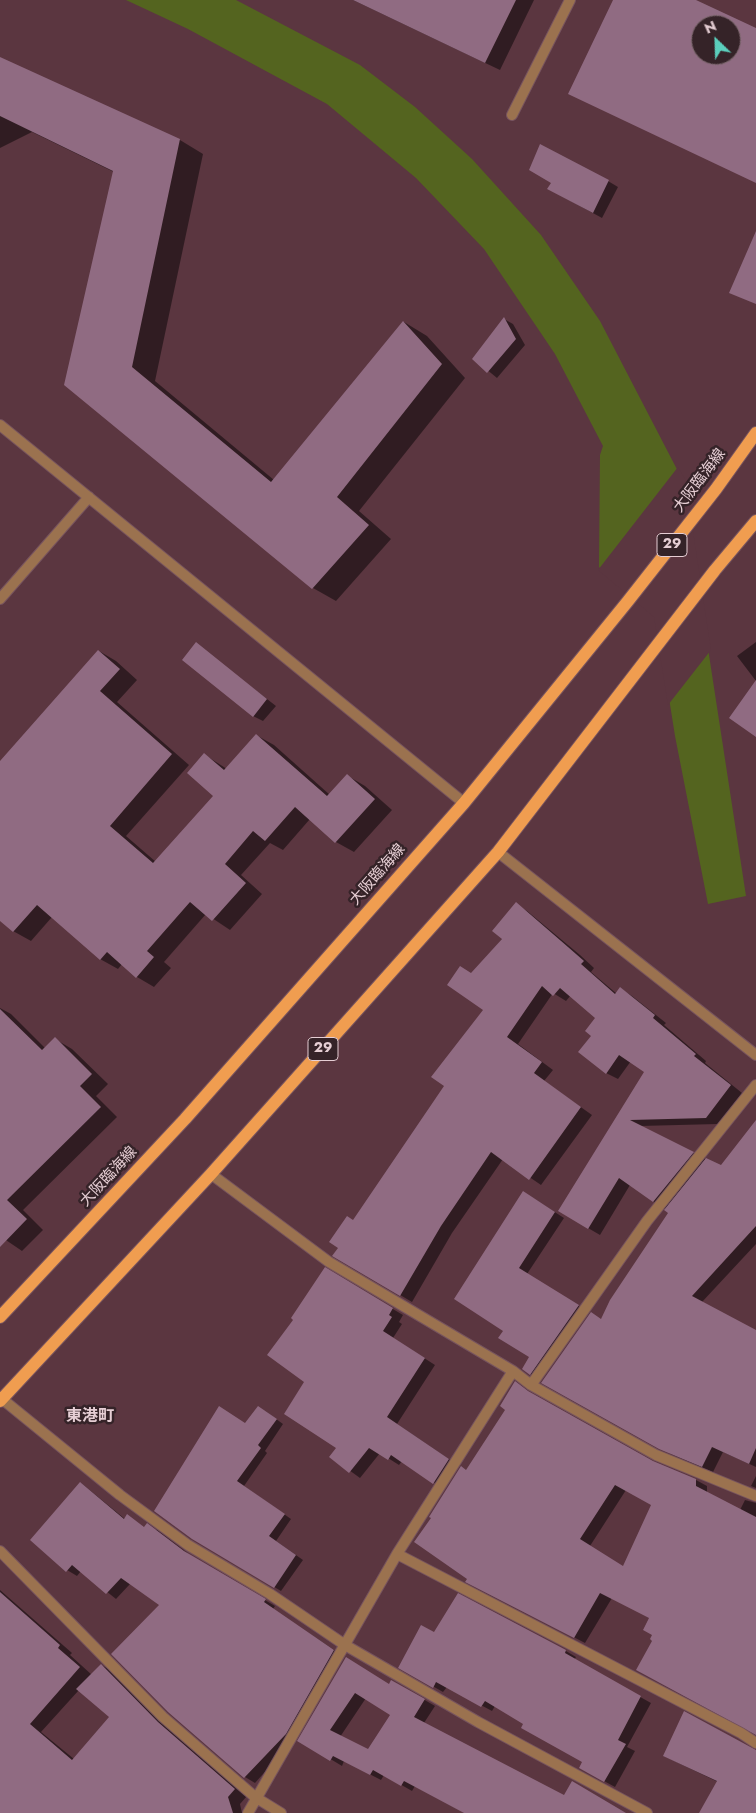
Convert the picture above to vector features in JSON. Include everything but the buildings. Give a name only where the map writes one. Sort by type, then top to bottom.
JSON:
[{"type":"main road","name":"大阪臨海線","points":[[0,1317],[185,1119],[464,803],[628,601],[716,489],[756,434]]},
{"type":"main road","name":"29","points":[[1,1400],[211,1174],[498,852],[715,570],[756,522]]},
{"type":"street","points":[[512,115],[570,0]]},
{"type":"street","points":[[0,425],[464,803]]},
{"type":"street","points":[[0,600],[89,497]]},
{"type":"street","points":[[498,852],[756,1055]]},
{"type":"street","points":[[531,1385],[646,1221],[756,1085]]},
{"type":"street","points":[[211,1174],[329,1262],[513,1371],[531,1385],[656,1455],[756,1496]]},
{"type":"street","points":[[248,1813],[255,1797],[397,1554],[513,1371]]},
{"type":"street","points":[[1,1400],[120,1495],[188,1545],[270,1594],[345,1645],[478,1722],[647,1813]]},
{"type":"street","points":[[0,1551],[163,1717],[255,1797],[281,1813]]},
{"type":"street","points":[[397,1554],[741,1733],[756,1743]]},
{"type":"shaded area","points":[[126,0],[236,0],[360,65],[415,107],[472,159],[541,235],[600,321],[682,479],[746,896],[708,904],[675,736],[656,616],[599,567],[600,455],[603,446],[555,354],[484,249],[416,178],[327,104],[188,29]]},
{"type":"pier","points":[[678,467],[685,479],[711,650],[668,705],[654,617],[598,570]]},
{"type":"district","name":"東港町","points":[[90,1417]]}]
